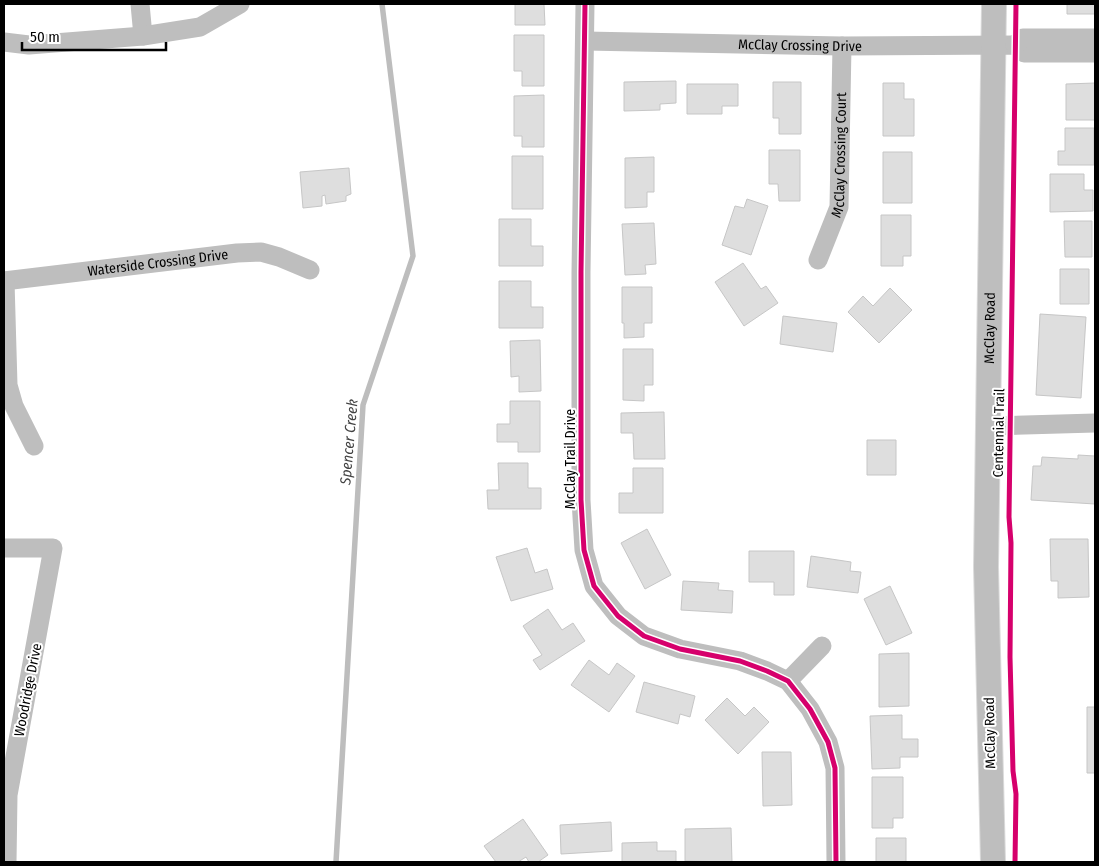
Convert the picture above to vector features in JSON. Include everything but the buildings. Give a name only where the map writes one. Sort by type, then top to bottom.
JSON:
[{"type":"main road","name":"McClay Road","points":[[993,862],[986,567],[988,426],[1004,45],[994,4]]},
{"type":"street","points":[[140,4],[143,36]]},
{"type":"street","points":[[4,42],[29,45],[143,36],[200,27],[240,4]]},
{"type":"street","name":"McClay Trail Drive","points":[[585,4],[581,282],[581,500],[584,550],[594,586],[618,616],[644,636],[680,649],[740,661],[768,671],[788,681],[810,709],[828,742],[835,768],[836,862]]},
{"type":"street","name":"McClay Crossing Drive","points":[[585,41],[842,46],[1004,45],[1023,38],[1095,38]]},
{"type":"street","name":"McClay Crossing Drive","points":[[1004,45],[1024,54],[1095,53]]},
{"type":"street","name":"McClay Crossing Court","points":[[818,260],[839,207],[842,46]]},
{"type":"street","name":"Waterside Crossing Drive","points":[[4,281],[237,253],[260,252],[279,257],[310,270]]},
{"type":"street","points":[[4,281],[8,385],[14,406],[34,446]]},
{"type":"street","points":[[988,426],[1095,423]]},
{"type":"street","name":"Woodridge Drive","points":[[4,548],[53,548],[8,795],[7,862]]},
{"type":"street","points":[[788,681],[822,646]]},
{"type":"waterway","name":"Spencer Creek","points":[[336,862],[363,405],[413,256],[382,4]]},
{"type":"cycle path","points":[[585,4],[581,272],[581,500],[584,550],[594,586],[618,616],[644,636],[680,649],[740,661],[788,681],[810,709],[828,742],[835,768],[836,862]]},
{"type":"cycle path","name":"Centennial Trail","points":[[1015,862],[1016,794],[1013,771],[1010,657],[1011,543],[1009,517],[1016,4]]}]
